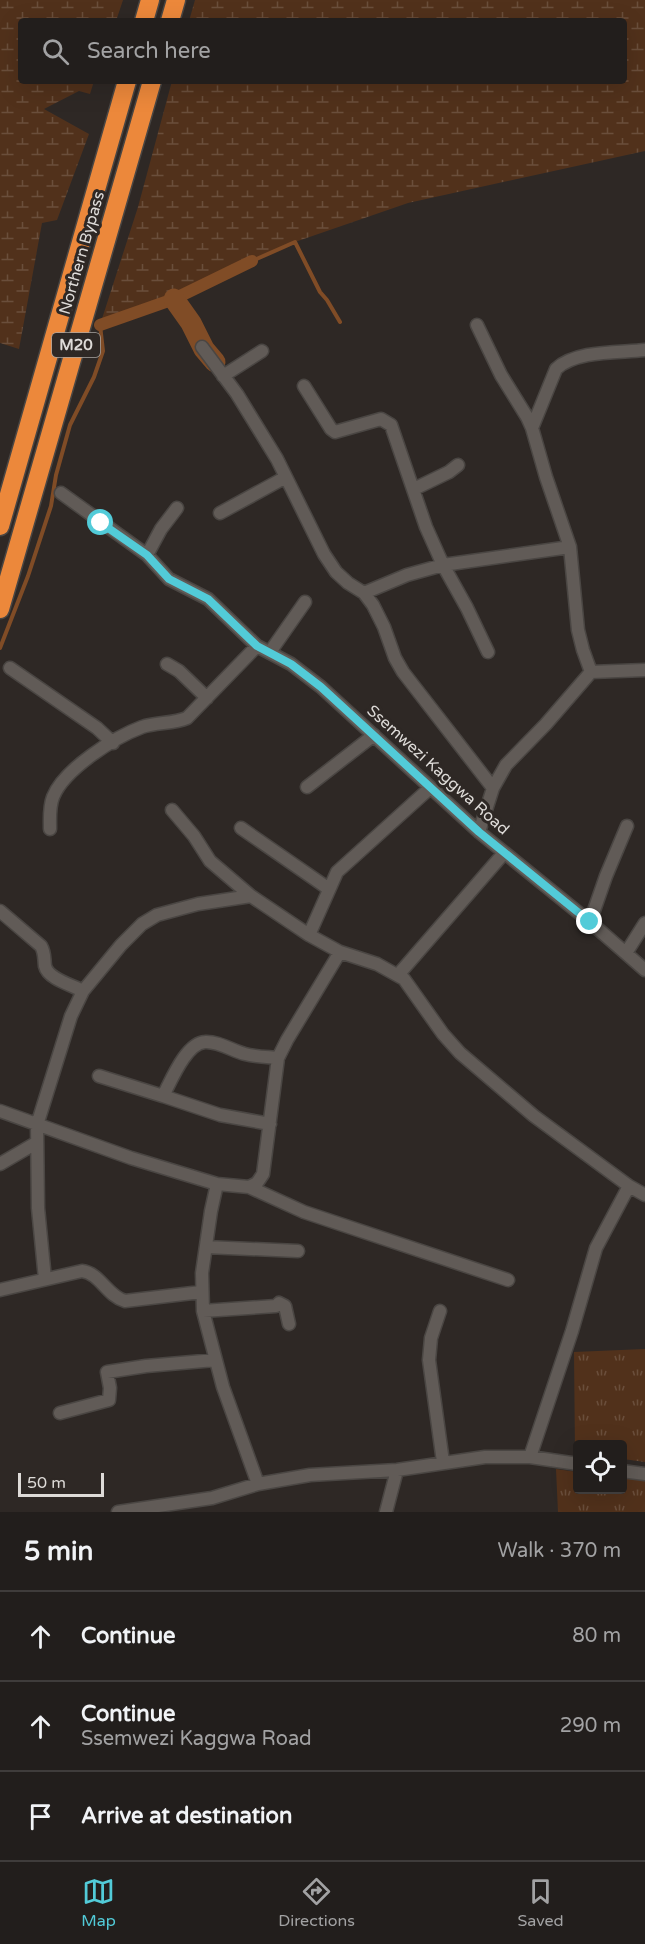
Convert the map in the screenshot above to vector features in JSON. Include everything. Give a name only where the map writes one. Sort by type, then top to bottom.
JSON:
[{"type":"highway","points":[[145,18],[150,0]]},
{"type":"highway","points":[[171,18],[176,0]]},
{"type":"highway","name":"Northern Bypass","points":[[0,526],[126,84]]},
{"type":"highway","name":"Northern Bypass","points":[[0,609],[151,84]]},
{"type":"street","points":[[477,325],[510,391],[532,428],[570,547],[578,630],[591,672]]},
{"type":"street","points":[[202,348],[237,394],[286,477],[324,554],[336,572],[364,593],[379,616],[395,658],[403,672],[493,788]]},
{"type":"street","points":[[532,428],[556,369],[562,363],[578,357],[645,350]]},
{"type":"street","points":[[223,376],[262,351]]},
{"type":"street","points":[[304,386],[335,432],[381,419],[391,425],[426,527],[488,652]]},
{"type":"street","points":[[414,489],[449,472],[458,465]]},
{"type":"street","points":[[220,513],[286,477]]},
{"type":"street","name":"Ssemwezi Kaggwa Road","points":[[61,493],[147,555],[169,579],[208,599],[257,646],[291,664],[321,687],[479,832],[645,970]]},
{"type":"street","points":[[147,555],[161,529],[177,508]]},
{"type":"street","points":[[364,593],[407,575],[443,565],[570,547]]},
{"type":"street","points":[[270,652],[305,602]]},
{"type":"street","points":[[50,829],[52,799],[62,783],[81,763],[141,728],[178,722],[187,718],[257,646]]},
{"type":"street","points":[[167,664],[179,671],[207,698]]},
{"type":"street","points":[[10,668],[97,728],[113,743]]},
{"type":"street","points":[[479,832],[493,788],[506,765],[546,724],[591,672],[645,670]]},
{"type":"street","points":[[307,786],[374,735]]},
{"type":"street","points":[[309,935],[337,872],[430,788]]},
{"type":"street","points":[[172,810],[194,836],[210,861],[251,896],[309,935],[340,952],[377,964],[398,975],[411,988],[460,1053],[534,1116],[629,1186],[645,1195]]},
{"type":"street","points":[[590,922],[627,826]]},
{"type":"street","points":[[241,828],[329,889]]},
{"type":"street","points":[[398,975],[504,853]]},
{"type":"street","points":[[45,1279],[38,1208],[37,1125],[71,1016],[83,991],[142,924],[157,915],[198,904],[251,896]]},
{"type":"street","points":[[0,911],[41,946],[45,954],[48,973],[83,991]]},
{"type":"street","points":[[626,953],[645,922]]},
{"type":"street","points":[[249,1187],[261,1180],[263,1174],[278,1058],[340,952]]},
{"type":"street","points":[[164,1096],[181,1062],[200,1043],[209,1042],[245,1054],[278,1058]]},
{"type":"street","points":[[99,1076],[220,1115],[270,1124]]},
{"type":"street","points":[[0,1111],[173,1172],[217,1184],[249,1187],[304,1212],[508,1280]]},
{"type":"street","points":[[0,1164],[36,1143]]},
{"type":"street","points":[[217,1184],[201,1292],[203,1311],[215,1360],[258,1484]]},
{"type":"street","points":[[530,1457],[597,1248],[629,1186]]},
{"type":"street","points":[[206,1247],[298,1251]]},
{"type":"street","points":[[0,1290],[77,1272],[88,1272],[113,1296],[124,1301],[201,1292]]},
{"type":"street","points":[[203,1311],[276,1306],[279,1303],[285,1306],[289,1324]]},
{"type":"street","points":[[440,1311],[431,1338],[429,1360],[443,1462]]},
{"type":"street","points":[[60,1413],[109,1400],[110,1388],[107,1372],[215,1360]]},
{"type":"street","points":[[117,1512],[212,1498],[258,1484],[310,1475],[397,1470],[484,1457],[530,1457],[573,1463]]},
{"type":"street","points":[[386,1512],[397,1470]]},
{"type":"street","points":[[627,1471],[645,1474]]},
{"type":"green space","points":[[0,0],[123,0],[117,18],[18,18],[18,84],[93,84],[90,94],[79,91],[44,109],[89,134],[57,220],[42,223],[19,349],[0,343]]},
{"type":"green space","points":[[195,0],[645,0],[645,151],[408,203],[295,242],[213,280],[100,325],[138,207],[171,84],[627,84],[627,18],[190,18]]},
{"type":"green space","points":[[645,1349],[645,1462],[627,1460],[627,1440],[575,1440],[574,1352]]},
{"type":"green space","points":[[556,1469],[573,1471],[573,1494],[627,1494],[627,1479],[645,1481],[645,1512],[558,1512]]},
{"type":"waterway","points":[[252,261],[295,242],[320,292],[340,322]]},
{"type":"waterway","points":[[100,325],[174,299],[252,261]]},
{"type":"waterway","points":[[174,299],[191,323],[204,349],[215,362]]},
{"type":"waterway","points":[[0,648],[28,576],[51,506],[56,475],[70,425],[94,377],[103,351],[100,325]]},
{"type":"route","points":[[101,523],[147,555],[169,579],[208,599],[257,646],[291,664],[321,687],[479,832],[590,922]]}]
